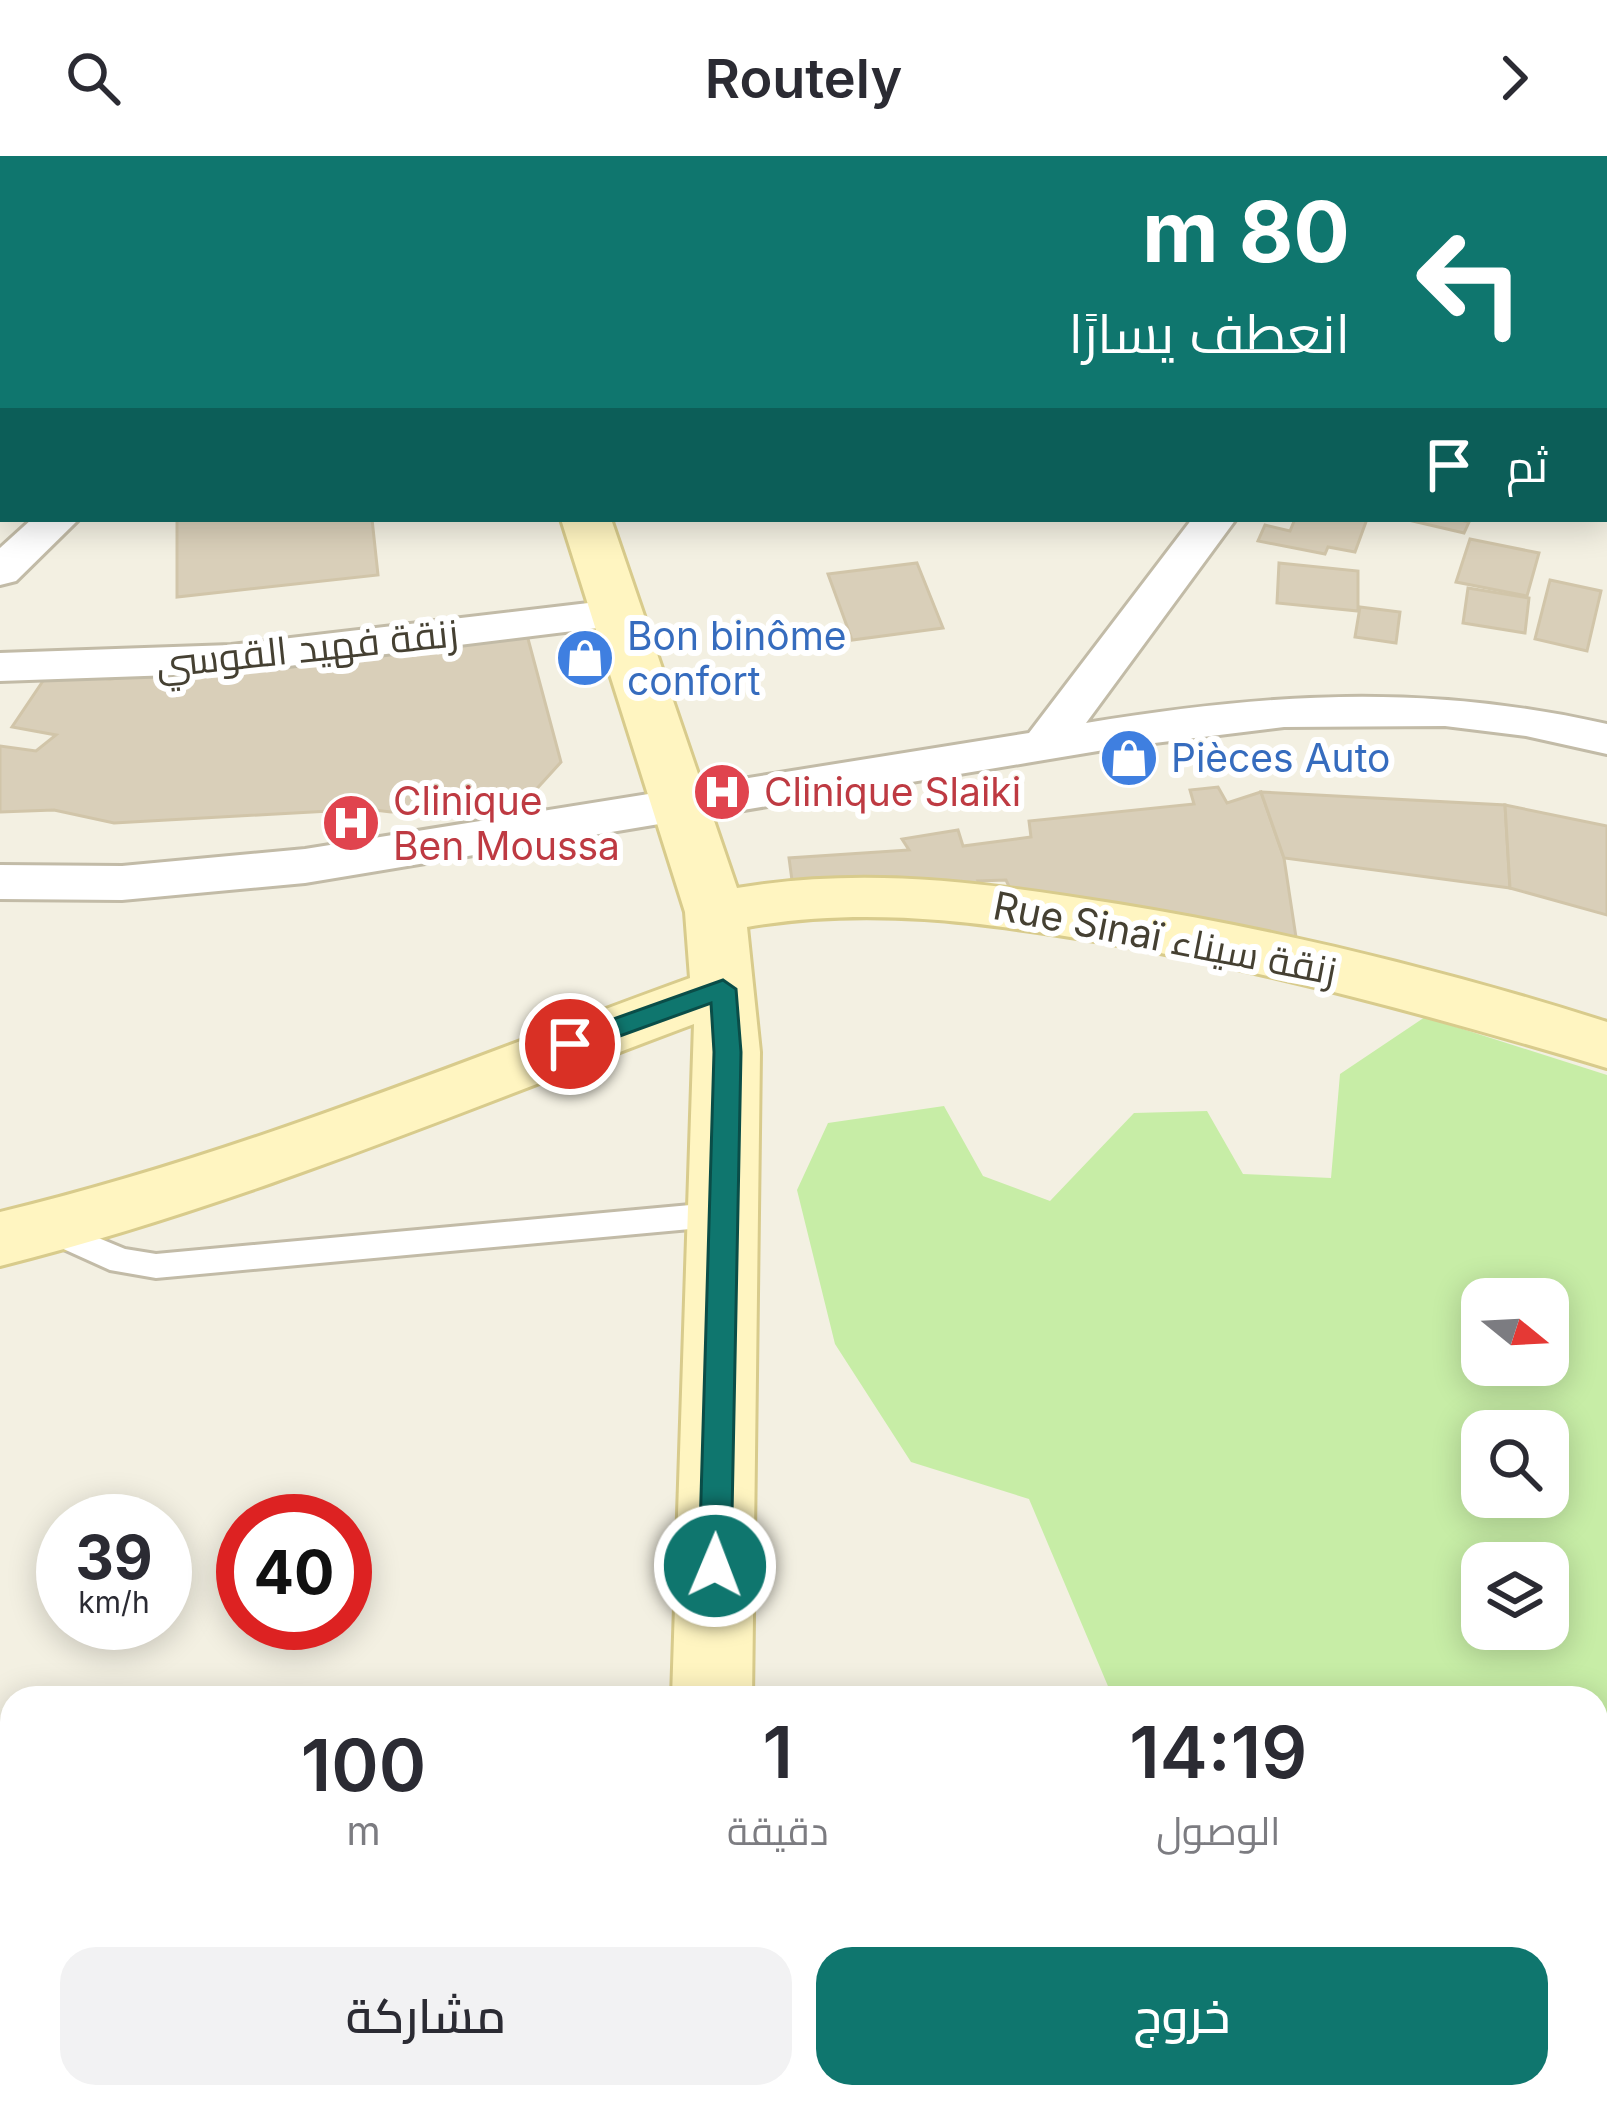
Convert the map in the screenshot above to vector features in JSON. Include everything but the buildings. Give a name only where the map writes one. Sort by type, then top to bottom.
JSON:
[{"type":"street","points":[[0,572],[54,522]]},
{"type":"street","points":[[587,522],[715,912],[728,1052],[712,1686]]},
{"type":"street","points":[[1045,745],[1212,522]]},
{"type":"street","name":"زنقة فهيد القوسي","points":[[0,667],[70,670],[179,664],[614,614]]},
{"type":"street","points":[[0,882],[255,874],[682,808],[1245,712],[1322,706],[1492,715],[1607,739]]},
{"type":"street","name":"Rue Sinaï زنقة سيناء","points":[[715,912],[850,895],[917,895],[1013,907],[1290,959],[1537,1021],[1607,1045]]},
{"type":"street","points":[[24,1234],[274,1156],[723,989]]},
{"type":"lane","points":[[24,1234],[156,1266],[723,1214]]},
{"type":"green space","points":[[1425,1017],[1607,1075],[1607,1686],[1108,1686],[1029,1499],[911,1462],[835,1344],[797,1190],[828,1123],[944,1106],[983,1176],[1050,1201],[1134,1113],[1207,1111],[1243,1174],[1331,1178],[1340,1074]]},
{"type":"place","name":"Bon binôme confort","points":[[585,658]]},
{"type":"place","name":"Pièces Auto","points":[[1129,758]]},
{"type":"place","name":"Clinique Slaiki","points":[[722,792]]},
{"type":"place","name":"Clinique Ben Moussa","points":[[351,823]]},
{"type":"route","points":[[570,1044],[723,989],[728,1052],[715,1566]]}]
